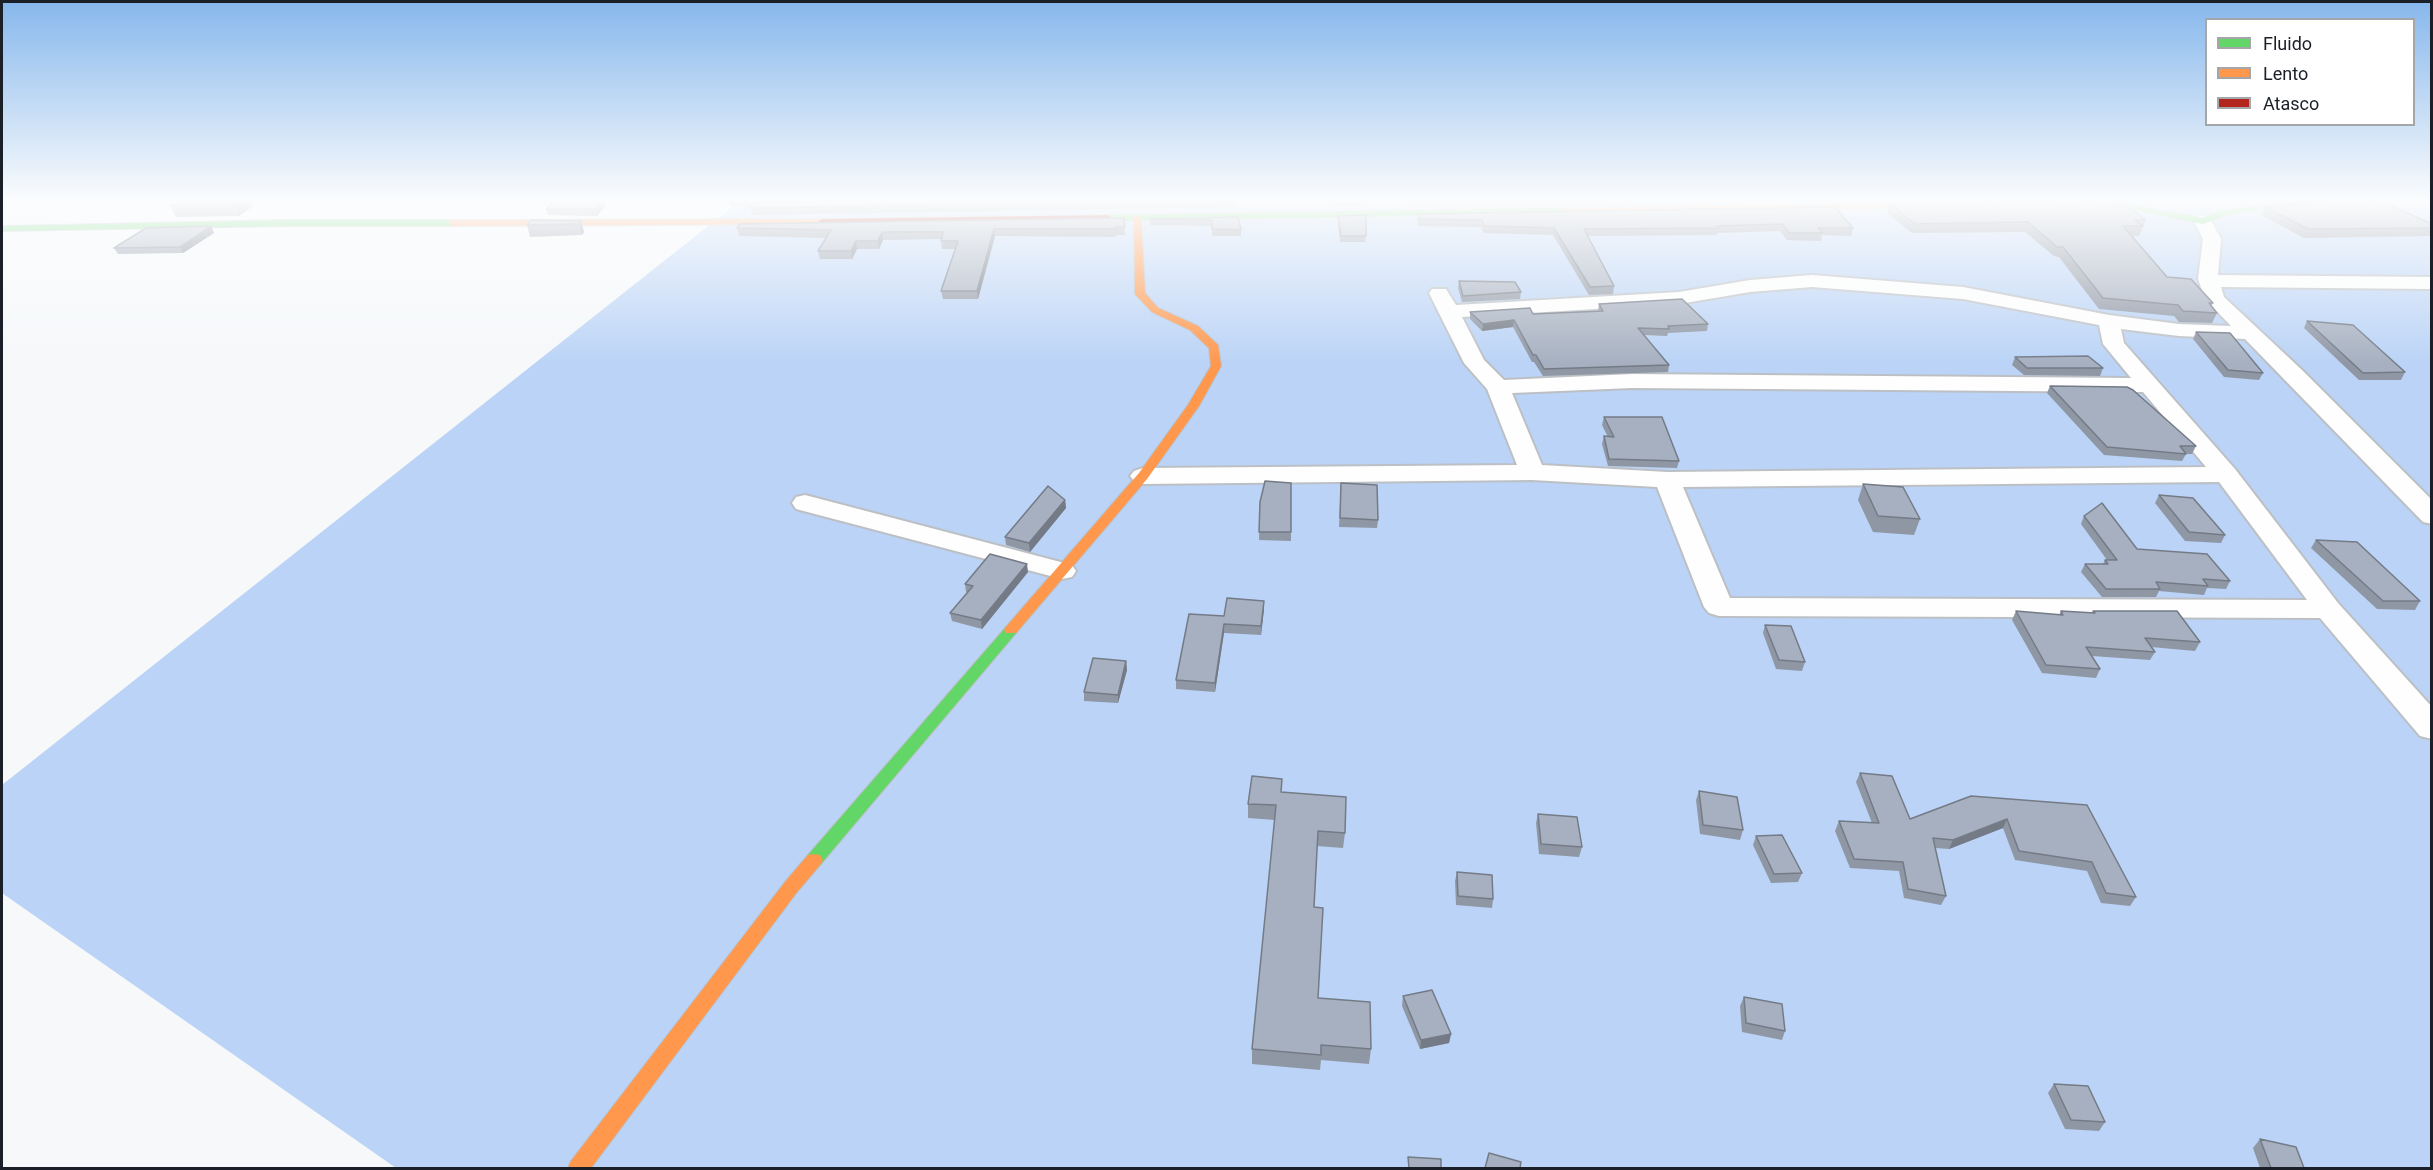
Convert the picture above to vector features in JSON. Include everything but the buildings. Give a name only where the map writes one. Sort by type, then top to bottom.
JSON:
[{"type":"street","points":[[579,1168],[791,888],[1143,476],[1193,406],[1216,366],[1214,348],[1194,328],[1155,310],[1140,294],[1138,255]]},
{"type":"street","points":[[2211,255],[2209,282],[2214,299],[2432,516]]},
{"type":"street","points":[[1532,472],[1498,387],[1475,363],[1444,302],[1679,298],[1750,286],[1812,281],[1963,293],[2109,321],[2180,330],[2249,333]]},
{"type":"street","points":[[2209,282],[2432,283]]},
{"type":"street","points":[[2109,321],[2114,344],[2226,474],[2328,609],[2432,728]]},
{"type":"street","points":[[1498,387],[1632,381],[2150,385]]},
{"type":"street","points":[[1143,476],[1532,472],[1667,480],[2226,474]]},
{"type":"street","points":[[1667,480],[1719,607],[2328,609]]},
{"type":"street","points":[[805,503],[1062,571]]},
{"type":"shaded area","points":[[672,255],[2431,255],[2431,1168],[396,1168],[2,893],[2,785]]},
{"type":"traffic: fast","points":[[814,860],[1011,630]]},
{"type":"traffic: slow","points":[[1011,630],[1143,476],[1193,406],[1216,366],[1214,347],[1194,328],[1155,310],[1140,294],[1138,255]]},
{"type":"traffic: slow","points":[[579,1168],[791,887],[814,860]]}]
